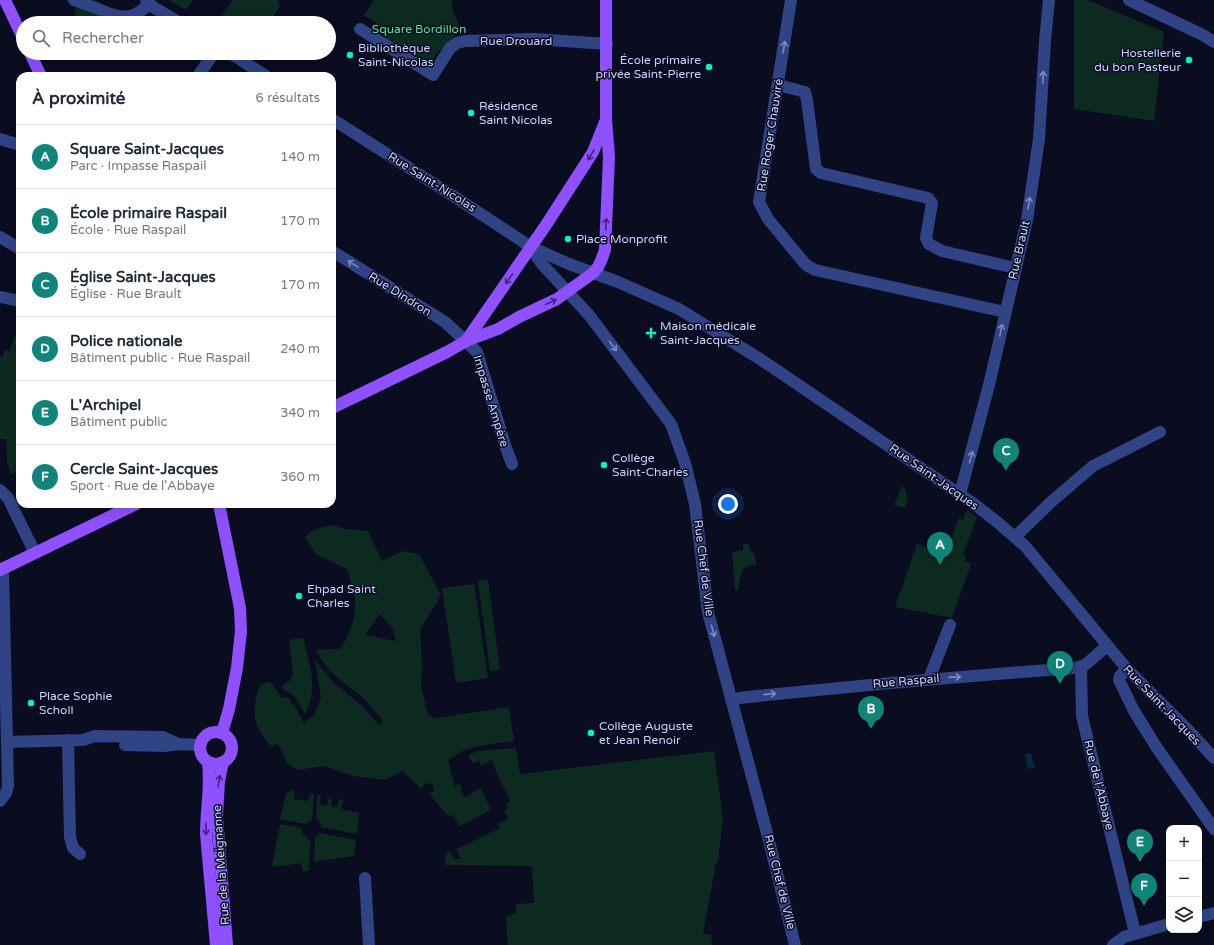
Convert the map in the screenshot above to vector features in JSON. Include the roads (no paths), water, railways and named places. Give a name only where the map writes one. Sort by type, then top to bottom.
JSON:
[{"type":"main road","points":[[6,0],[16,22]]},
{"type":"main road","points":[[336,406],[466,341],[498,329],[557,299],[593,273],[598,267],[605,252],[609,157],[606,119],[606,0]]},
{"type":"main road","points":[[33,60],[39,72]]},
{"type":"main road","points":[[466,341],[531,247],[593,152],[606,119]]},
{"type":"main road","points":[[1,569],[128,508]]},
{"type":"main road","points":[[221,508],[240,608],[241,630],[238,668],[230,709],[222,733]]},
{"type":"main road","points":[[216,731],[222,733],[229,739],[232,745],[232,753],[223,762],[214,764],[208,762],[201,754],[200,745],[205,736],[210,732],[216,731]]},
{"type":"main road","name":"Rue de la Meignanne","points":[[208,762],[209,780],[206,834],[216,945]]},
{"type":"main road","name":"Rue de la Meignanne","points":[[223,762],[219,781],[217,816],[227,945]]},
{"type":"street","points":[[74,0],[119,16]]},
{"type":"street","name":"Rue Roger Chauviré","points":[[791,0],[759,202],[768,219],[806,265],[815,270],[1005,312]]},
{"type":"street","name":"Rue Brault","points":[[960,494],[989,385],[1027,220],[1039,139],[1049,0]]},
{"type":"street","points":[[1128,0],[1214,42]]},
{"type":"street","points":[[127,16],[136,14],[142,10],[147,2],[169,16]]},
{"type":"street","name":"Rue Drouard","points":[[360,29],[433,75],[450,48],[456,43],[465,41],[534,39],[607,44]]},
{"type":"street","points":[[201,72],[209,60]]},
{"type":"street","points":[[241,60],[260,72]]},
{"type":"street","points":[[778,85],[805,92],[816,169],[822,173],[928,198],[932,203],[932,207],[926,238],[933,247],[942,251],[1015,268]]},
{"type":"street","name":"Rue Saint-Nicolas","points":[[336,122],[531,247]]},
{"type":"street","points":[[0,139],[16,144]]},
{"type":"street","points":[[0,237],[16,247]]},
{"type":"street","points":[[531,247],[593,273]]},
{"type":"street","points":[[531,247],[542,264],[568,291]]},
{"type":"street","name":"Rue Dindron","points":[[336,254],[445,322],[466,341]]},
{"type":"street","name":"Rue Saint-Jacques","points":[[593,273],[618,282],[679,309],[763,361],[960,494],[1015,537],[1024,546],[1126,669],[1189,731],[1214,758]]},
{"type":"street","name":"Rue Chef de Ville","points":[[568,291],[589,315],[671,424],[685,462],[698,524],[708,612],[770,844],[795,945]]},
{"type":"street","points":[[0,297],[16,300]]},
{"type":"street","name":"Impasse Ampère","points":[[466,341],[479,355],[484,376],[512,464]]},
{"type":"street","points":[[1015,537],[1051,502],[1093,466],[1160,432]]},
{"type":"street","points":[[0,490],[8,498],[35,553]]},
{"type":"street","points":[[0,801],[8,786],[1,569]]},
{"type":"street","points":[[930,679],[950,625]]},
{"type":"street","points":[[1080,667],[1089,662],[1107,646]]},
{"type":"street","name":"Rue Raspail","points":[[732,700],[815,689],[1080,667]]},
{"type":"street","name":"Rue de l'Abbaye","points":[[1080,667],[1082,716],[1135,933]]},
{"type":"street","points":[[1126,669],[1118,680],[1134,711],[1157,748],[1214,829]]},
{"type":"street","points":[[68,740],[70,837],[73,848],[80,854]]},
{"type":"street","points":[[7,742],[83,740],[93,744],[164,746],[178,744],[200,745]]},
{"type":"street","points":[[365,878],[369,945]]},
{"type":"street","points":[[1202,915],[1214,913]]},
{"type":"street","points":[[1113,945],[1124,937],[1166,925]]},
{"type":"water","points":[[1031,753],[1035,768],[1028,769],[1025,754]]},
{"type":"place","name":"Bibliothèque Saint-Nicolas","points":[[350,55]]},
{"type":"place","name":"Hostellerie du bon Pasteur","points":[[1189,60]]},
{"type":"place","name":"École primaire privée Saint-Pierre","points":[[709,67]]},
{"type":"place","name":"Résidence Saint Nicolas","points":[[471,113]]},
{"type":"place","name":"Place Monprofit","points":[[568,239]]},
{"type":"place","name":"Maison médicale Saint-Jacques","points":[[651,333]]},
{"type":"place","name":"Collège Saint-Charles","points":[[604,465]]},
{"type":"place","name":"Église Saint-Jacques","points":[[1006,471]]},
{"type":"place","name":"Square Saint-Jacques","points":[[940,565]]},
{"type":"place","name":"Ehpad Saint Charles","points":[[299,596]]},
{"type":"place","name":"Police nationale","points":[[1060,684]]},
{"type":"place","name":"Place Sophie Scholl","points":[[31,703]]},
{"type":"place","name":"École primaire Raspail","points":[[871,729]]},
{"type":"place","name":"Collège Auguste et Jean Renoir","points":[[591,733]]},
{"type":"place","name":"L'Archipel","points":[[1140,862]]},
{"type":"place","name":"Cercle Saint-Jacques","points":[[1144,906]]},
{"type":"park label","name":"Square Bordillon","points":[[419,29]]}]
